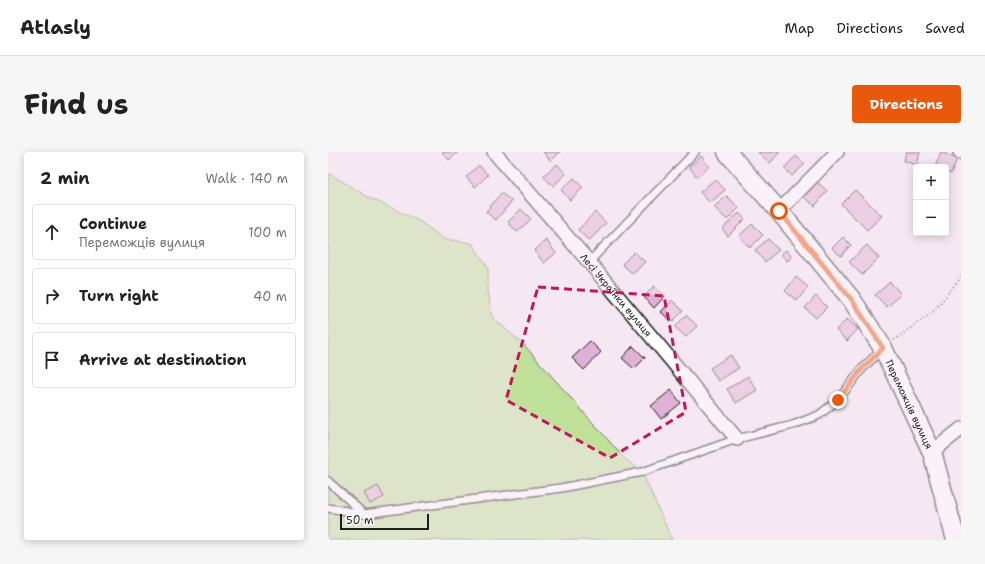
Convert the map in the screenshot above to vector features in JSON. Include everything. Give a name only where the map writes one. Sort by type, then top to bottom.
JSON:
[{"type":"main road","name":"Переможців вулиця","points":[[727,152],[779,211],[852,300],[883,348],[932,452],[956,540]]},
{"type":"street","name":"Лесі Українки вулиця","points":[[494,152],[589,262],[737,439]]},
{"type":"street","points":[[779,211],[837,152]]},
{"type":"street","points":[[932,452],[961,429]]},
{"type":"lane","points":[[589,262],[695,152]]},
{"type":"lane","points":[[328,508],[364,514],[561,488],[642,472],[737,439],[793,425],[819,415],[838,400],[862,369],[883,348]]},
{"type":"lane","points":[[328,481],[364,514]]},
{"type":"path","points":[[883,348],[933,312],[961,277]]},
{"type":"highlighted area","points":[[538,287],[664,296],[686,412],[610,458],[506,400]]},
{"type":"green space","points":[[328,173],[368,197],[419,221],[444,239],[472,243],[488,268],[488,290],[492,317],[524,345],[624,458],[642,472],[672,540],[328,540]]},
{"type":"building","points":[[442,152],[458,152],[449,160]]},
{"type":"building","points":[[543,152],[560,152],[551,161]]},
{"type":"building","points":[[758,152],[780,152],[770,163]]},
{"type":"building","points":[[906,152],[920,152],[917,164],[904,161]]},
{"type":"building","points":[[941,152],[957,159],[951,174],[949,173],[949,164],[936,164]]},
{"type":"building","points":[[701,156],[709,166],[697,177],[689,167]]},
{"type":"building","points":[[796,156],[805,164],[792,176],[784,168]]},
{"type":"building","points":[[557,164],[566,174],[553,186],[543,176]]},
{"type":"building","points":[[479,165],[488,175],[475,187],[466,177]]},
{"type":"building","points":[[574,178],[583,188],[570,200],[561,190]]},
{"type":"building","points":[[715,179],[725,190],[710,203],[700,192]]},
{"type":"building","points":[[817,182],[827,191],[815,206],[804,197]]},
{"type":"building","points":[[855,190],[882,216],[867,230],[841,204]]},
{"type":"building","points":[[501,193],[512,201],[496,220],[486,212]]},
{"type":"building","points":[[727,196],[739,208],[727,220],[714,207]]},
{"type":"building","points":[[521,209],[531,219],[517,232],[508,222]]},
{"type":"building","points":[[595,212],[606,223],[589,241],[578,230]]},
{"type":"building","points":[[739,213],[745,219],[728,236],[722,229]]},
{"type":"building","points":[[752,224],[763,235],[750,248],[739,236]]},
{"type":"building","points":[[843,237],[851,245],[841,256],[832,248]]},
{"type":"building","points":[[768,239],[779,250],[765,262],[755,250]]},
{"type":"building","points":[[546,240],[556,253],[544,263],[534,251]]},
{"type":"building","points":[[867,245],[879,258],[862,275],[849,262]]},
{"type":"building","points":[[786,250],[792,257],[787,261],[781,254]]},
{"type":"building","points":[[634,252],[645,262],[633,274],[622,264]]},
{"type":"building","points":[[796,277],[808,287],[797,301],[785,291]]},
{"type":"building","points":[[890,282],[901,294],[887,307],[875,295]]},
{"type":"building","points":[[654,286],[665,296],[654,308],[644,297]]},
{"type":"building","points":[[816,296],[827,307],[816,318],[805,308]]},
{"type":"building","points":[[672,300],[683,311],[672,322],[661,312]]},
{"type":"building","points":[[686,315],[697,326],[686,337],[675,327]]},
{"type":"building","points":[[847,319],[858,329],[847,341],[836,330]]},
{"type":"building","points":[[590,341],[601,352],[584,370],[572,358]]},
{"type":"building","points":[[633,346],[645,358],[634,369],[622,358]]},
{"type":"building","points":[[731,355],[739,368],[718,381],[710,368]]},
{"type":"building","points":[[748,376],[757,390],[736,403],[727,389]]},
{"type":"building","points":[[671,390],[681,403],[661,419],[651,406]]},
{"type":"building","points":[[378,486],[384,497],[370,504],[364,493]]},
{"type":"route","points":[[779,211],[852,300],[883,348],[862,369],[838,400]]}]
